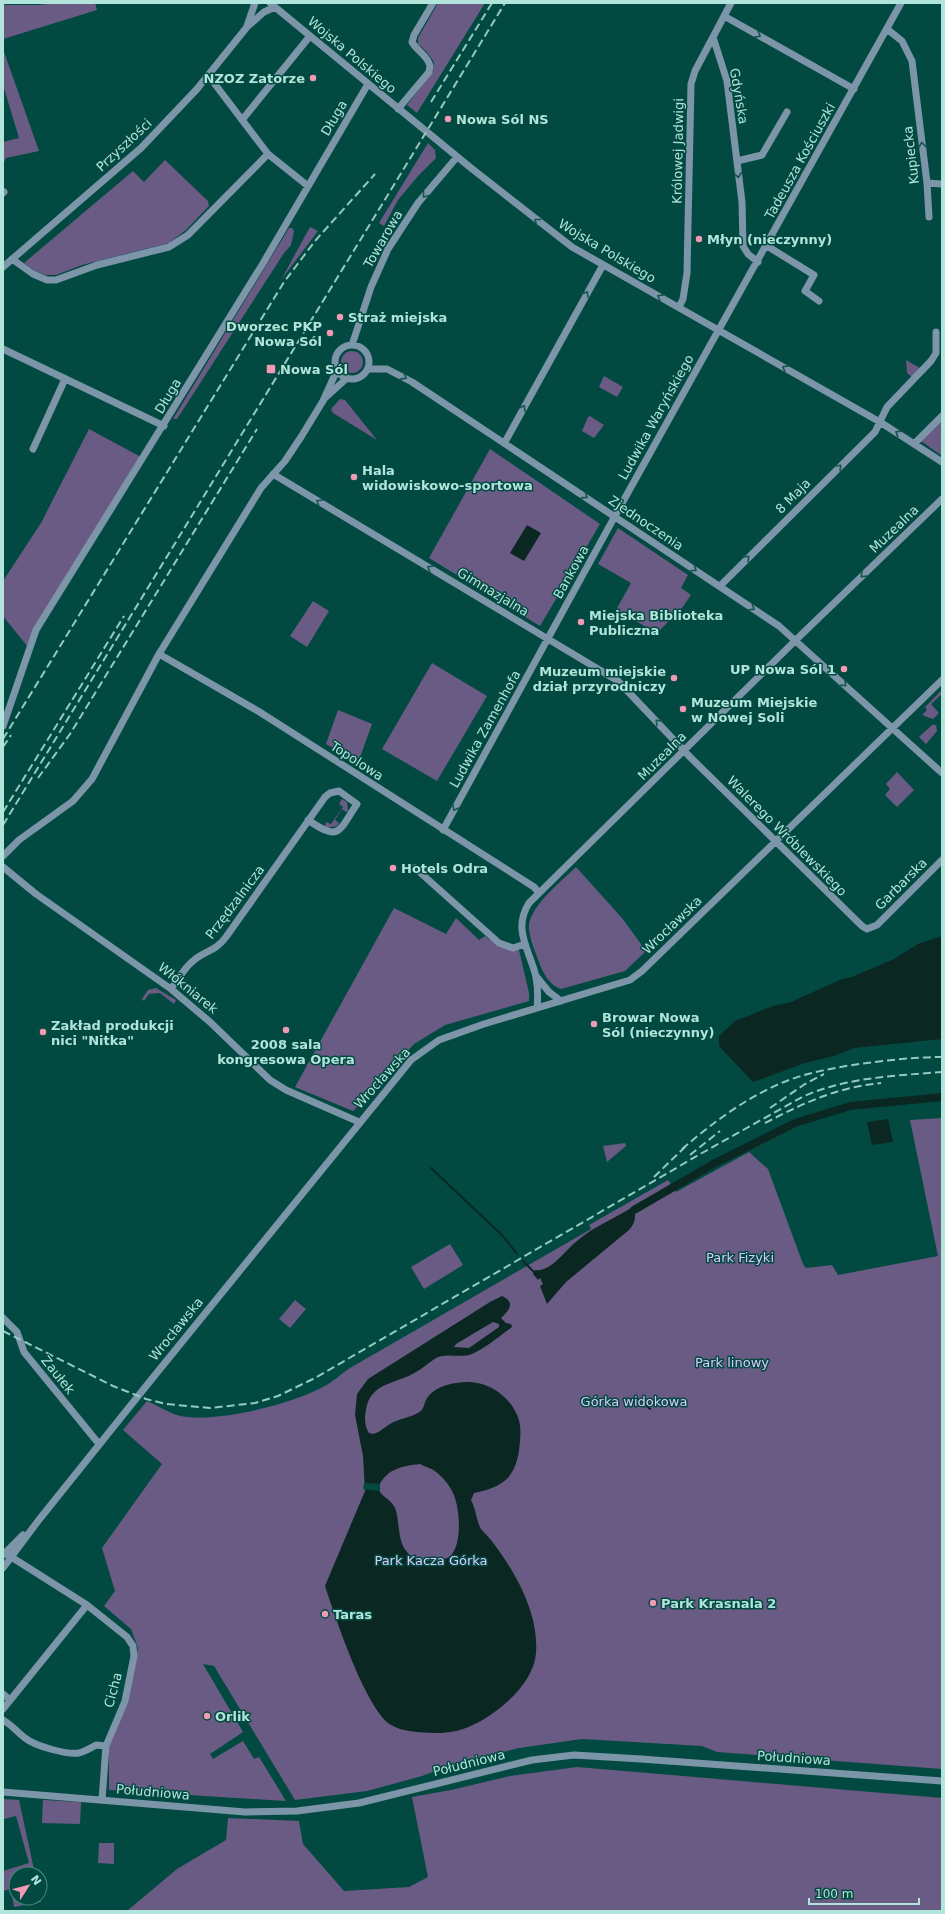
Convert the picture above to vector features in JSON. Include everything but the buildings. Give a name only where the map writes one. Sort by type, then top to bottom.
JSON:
[{"type":"street","name":"Przyszłości","points":[[247,26],[255,3]]},
{"type":"street","points":[[398,109],[429,72],[430,62],[412,42],[414,35],[433,3]]},
{"type":"street","name":"Królowej Jadwigi","points":[[679,307],[687,273],[691,84],[695,70],[731,3]]},
{"type":"street","name":"Tadeusza Kościuszki","points":[[718,330],[767,246],[901,3]]},
{"type":"street","name":"Przyszłości","points":[[3,267],[141,148],[172,116],[208,75],[247,26],[272,5]]},
{"type":"street","name":"Wojska Polskiego","points":[[272,5],[398,109],[555,235],[603,265],[880,422],[915,443],[942,462]]},
{"type":"street","points":[[724,16],[854,89]]},
{"type":"street","name":"Kupiecka","points":[[887,29],[902,41],[912,61],[927,183],[929,217]]},
{"type":"street","points":[[242,120],[310,36]]},
{"type":"street","name":"Gdyńska","points":[[712,37],[727,81],[742,202],[742,246],[748,254],[758,262]]},
{"type":"street","points":[[208,75],[268,154],[308,186]]},
{"type":"street","name":"Długa","points":[[3,726],[36,630],[164,426],[262,265],[368,84]]},
{"type":"street","points":[[736,161],[762,155],[787,112]]},
{"type":"street","points":[[12,259],[33,274],[47,280],[56,280],[98,265],[169,247],[188,235],[268,154]]},
{"type":"street","name":"Towarowa","points":[[352,345],[371,287],[388,249],[418,203],[457,156]]},
{"type":"street","points":[[927,183],[942,184]]},
{"type":"street","points":[[767,246],[814,275],[805,291],[819,302]]},
{"type":"street","points":[[505,442],[603,265]]},
{"type":"street","name":"Ludwika Waryńskiego","points":[[615,516],[718,330]]},
{"type":"street","points":[[880,422],[887,407],[932,361],[936,353],[936,332]]},
{"type":"street","points":[[352,345],[357,346],[365,351],[369,359],[368,369],[357,378],[347,378],[337,370],[335,365],[336,355],[343,348],[352,345]]},
{"type":"street","points":[[3,349],[164,426]]},
{"type":"street","name":"Zjednoczenia","points":[[368,369],[382,368],[403,376],[505,442],[779,626],[942,773]]},
{"type":"street","points":[[3,856],[19,840],[64,809],[85,789],[101,764],[159,654],[248,508],[272,474],[285,460],[325,398],[337,370]]},
{"type":"street","points":[[325,398],[347,378]]},
{"type":"street","points":[[33,449],[65,379]]},
{"type":"street","points":[[915,443],[942,416]]},
{"type":"street","name":"8 Maja","points":[[720,586],[875,432],[880,422]]},
{"type":"street","name":"Gimnazjalna","points":[[272,474],[618,681],[684,751]]},
{"type":"street","name":"Muzealna","points":[[537,1008],[538,996],[536,976],[525,944],[521,922],[525,909],[539,893],[942,499]]},
{"type":"street","name":"Bankowa","points":[[548,639],[615,516]]},
{"type":"street","name":"Ludwika Zamenhofa","points":[[443,830],[548,639]]},
{"type":"street","name":"Topolowa","points":[[159,654],[258,711],[534,887],[539,893]]},
{"type":"street","name":"Wrocławska","points":[[3,1568],[6,1555],[38,1521],[410,1060],[439,1040],[484,1024],[630,980],[642,971],[942,680]]},
{"type":"street","name":"Walerego Wróblewskiego","points":[[684,751],[862,926],[867,928],[877,924]]},
{"type":"street","name":"Przędzalnicza","points":[[172,989],[194,960],[212,951],[222,943],[308,820],[325,797],[334,791],[343,793],[357,804],[342,827],[334,833],[327,832],[308,820]]},
{"type":"street","name":"Garbarska","points":[[877,924],[942,860]]},
{"type":"street","name":"Włókniarek","points":[[3,867],[36,894],[172,989],[210,1022],[270,1080],[286,1090],[359,1122]]},
{"type":"street","points":[[415,868],[499,943],[513,948],[525,944]]},
{"type":"street","points":[[536,976],[549,992],[561,1001]]},
{"type":"street","name":"Zaułek","points":[[3,1318],[17,1332],[24,1352],[99,1444]]},
{"type":"street","name":"Cicha","points":[[6,1555],[87,1605],[127,1637],[133,1646],[134,1656],[125,1701],[106,1746],[102,1800]]},
{"type":"street","points":[[3,1708],[87,1605]]},
{"type":"street","points":[[3,1694],[10,1700]]},
{"type":"street","points":[[3,1720],[16,1729],[25,1738],[38,1745],[73,1753],[91,1749],[96,1745],[106,1746]]},
{"type":"street","name":"Południowa","points":[[3,1792],[245,1812],[297,1811],[359,1803],[532,1760],[574,1756],[634,1758],[942,1781]]},
{"type":"green space","points":[[59,3],[95,3],[97,10],[3,39],[3,5],[39,5]]},
{"type":"green space","points":[[438,3],[485,3],[417,113],[407,105],[433,71],[434,62],[426,51],[418,44],[418,38]]},
{"type":"green space","points":[[3,49],[39,151],[6,158],[3,164],[3,142],[19,138],[3,85]]},
{"type":"green space","points":[[428,143],[435,150],[436,158],[418,176],[398,200],[384,226],[379,223]]},
{"type":"green space","points":[[165,160],[208,201],[209,206],[186,230],[169,243],[82,265],[56,275],[46,275],[35,271],[24,263],[133,171],[144,182]]},
{"type":"green space","points":[[310,227],[318,231],[281,280]]},
{"type":"green space","points":[[289,228],[292,228],[294,231],[291,245],[284,253],[177,419],[173,419]]},
{"type":"green space","points":[[352,351],[360,354],[363,362],[360,370],[352,373],[344,370],[341,362],[344,354]]},
{"type":"green space","points":[[906,360],[920,368],[912,377],[907,373]]},
{"type":"green space","points":[[604,376],[623,387],[617,397],[599,387]]},
{"type":"green space","points":[[340,399],[345,400],[377,440],[333,413],[331,409]]},
{"type":"green space","points":[[590,416],[604,425],[594,438],[582,431],[588,417]]},
{"type":"green space","points":[[942,419],[942,456],[921,441]]},
{"type":"green space","points":[[89,429],[141,457],[33,631],[27,646],[3,616],[3,581],[41,523]]},
{"type":"green space","points":[[490,449],[600,524],[540,626],[429,558]]},
{"type":"green space","points":[[618,528],[688,575],[681,588],[691,595],[682,608],[657,633],[616,610],[631,583],[598,564]]},
{"type":"green space","points":[[313,601],[329,611],[307,647],[290,636]]},
{"type":"green space","points":[[432,663],[487,696],[437,781],[382,749]]},
{"type":"green space","points":[[942,690],[942,694],[931,704],[939,713],[933,719],[922,715],[927,710],[925,707]]},
{"type":"green space","points":[[338,710],[372,724],[358,763],[326,744]]},
{"type":"green space","points":[[932,725],[936,725],[937,731],[926,744],[919,737]]},
{"type":"green space","points":[[897,772],[914,790],[897,807],[885,795],[890,789],[886,784]]},
{"type":"green space","points":[[342,799],[347,802],[348,811],[346,812],[342,809],[335,820],[339,823],[337,826],[327,828],[325,826],[326,822],[331,824],[343,807],[339,804]]},
{"type":"green space","points":[[576,867],[622,918],[646,951],[625,971],[561,989],[550,982],[542,970],[534,950],[529,929],[530,921],[539,904],[554,887]]},
{"type":"green space","points":[[394,908],[446,934],[456,918],[479,940],[485,936],[501,947],[509,950],[519,950],[529,993],[529,1001],[445,1025],[414,1044],[353,1111],[295,1087]]},
{"type":"green space","points":[[156,988],[176,1000],[174,1004],[160,993],[149,994],[144,1001],[142,999],[148,990]]},
{"type":"green space","name":"Park Kacza Górka","points":[[942,1118],[942,1769],[717,1752],[702,1746],[582,1739],[519,1748],[449,1766],[422,1776],[367,1791],[295,1800],[214,1666],[203,1664],[243,1732],[210,1754],[213,1759],[243,1741],[254,1759],[259,1757],[286,1801],[109,1790],[109,1739],[111,1725],[128,1703],[138,1648],[131,1629],[104,1606],[115,1591],[102,1548],[162,1464],[123,1430],[147,1401],[177,1415],[210,1417],[230,1415],[272,1406],[309,1393],[327,1385],[350,1368],[591,1229],[589,1225],[668,1180],[676,1192],[749,1152],[768,1169],[803,1264],[806,1268],[832,1265],[838,1275],[938,1256],[910,1120]]},
{"type":"green space","points":[[625,1143],[626,1146],[607,1162],[603,1146]]},
{"type":"green space","points":[[450,1244],[463,1265],[424,1289],[411,1267]]},
{"type":"green space","points":[[295,1300],[306,1309],[290,1328],[279,1319]]},
{"type":"green space","points":[[577,1767],[942,1798],[942,1911],[127,1911],[177,1869],[226,1840],[228,1818],[299,1821],[303,1844],[344,1891],[409,1887],[428,1877],[412,1797],[451,1790],[510,1776]]},
{"type":"green space","points":[[3,1799],[19,1800],[33,1866],[19,1866],[29,1863],[16,1816],[4,1819]]},
{"type":"green space","points":[[43,1800],[81,1802],[80,1824],[42,1823]]},
{"type":"green space","points":[[99,1843],[114,1843],[114,1864],[98,1863]]},
{"type":"green space","points":[[8,1869],[8,1890],[3,1891],[3,1871]]},
{"type":"water","points":[[527,525],[541,533],[524,561],[510,553]]},
{"type":"water","points":[[942,936],[942,1039],[854,1048],[834,1056],[805,1063],[753,1082],[719,1046],[719,1036],[735,1021],[773,1006],[791,1002],[842,979],[852,977],[894,959],[918,944]]},
{"type":"water","points":[[888,1119],[893,1142],[872,1145],[867,1122]]},
{"type":"water","points":[[633,1207],[635,1219],[629,1230],[566,1282],[547,1304],[540,1286],[543,1284],[540,1278],[538,1280],[533,1274],[535,1270],[547,1268],[558,1260],[583,1236]]},
{"type":"water","points":[[502,1296],[509,1301],[509,1310],[501,1318],[506,1323],[511,1324],[512,1327],[477,1352],[464,1356],[439,1357],[432,1360],[409,1376],[385,1385],[373,1394],[369,1401],[365,1413],[365,1422],[369,1433],[377,1433],[394,1422],[421,1411],[429,1395],[438,1388],[455,1383],[474,1382],[482,1384],[497,1391],[510,1403],[518,1417],[520,1425],[519,1451],[516,1464],[512,1472],[503,1482],[489,1489],[474,1493],[471,1500],[481,1529],[509,1565],[524,1593],[534,1623],[536,1653],[533,1666],[527,1679],[518,1691],[507,1702],[481,1721],[451,1732],[431,1733],[406,1730],[394,1727],[388,1723],[369,1697],[351,1659],[325,1586],[365,1491],[363,1456],[355,1415],[357,1394],[368,1379],[490,1302]],"holes":[[[493,1322],[499,1324],[499,1327],[469,1348],[454,1347],[456,1344]],[[420,1464],[434,1471],[444,1479],[455,1499],[459,1517],[457,1545],[449,1557],[442,1560],[419,1560],[407,1552],[400,1537],[395,1508],[391,1502],[381,1494],[378,1488],[385,1477],[400,1467]]]},
{"type":"pier","points":[[364,1483],[380,1484],[380,1491],[363,1489]]},
{"type":"waterway","points":[[634,1210],[715,1163],[795,1123],[850,1106],[942,1097]]},
{"type":"waterway","points":[[431,1168],[503,1236],[517,1254]]},
{"type":"waterway","points":[[523,1261],[534,1272]]},
{"type":"waterway","points":[[635,1398],[643,1402],[650,1409]]},
{"type":"railway","points":[[431,102],[492,3]]},
{"type":"railway","points":[[3,825],[505,3]]},
{"type":"railway","points":[[3,739],[284,282],[315,241],[375,174]]},
{"type":"railway","points":[[38,778],[70,734],[257,429]]},
{"type":"railway","points":[[3,812],[124,616]]},
{"type":"railway","points":[[3,747],[11,735]]},
{"type":"railway","points":[[682,1149],[738,1106],[769,1089],[801,1076],[828,1069],[866,1063],[925,1057],[942,1057]]},
{"type":"railway","points":[[3,1331],[113,1386],[146,1399],[166,1404],[210,1408],[255,1403],[278,1396],[315,1378],[702,1153],[804,1096],[838,1085],[872,1078],[942,1072]]},
{"type":"railway","points":[[770,1108],[805,1084],[824,1074]]},
{"type":"railway","points":[[765,1123],[808,1102],[835,1092],[864,1085],[881,1083]]},
{"type":"railway","points":[[690,1155],[720,1131]]},
{"type":"railway","points":[[654,1177],[686,1146]]},
{"type":"place","name":"NZOZ Zatorze","points":[[313,78]]},
{"type":"place","name":"Nowa Sól NS","points":[[448,119]]},
{"type":"place","name":"Młyn (nieczynny)","points":[[699,239]]},
{"type":"place","name":"Straż miejska","points":[[340,317]]},
{"type":"place","name":"Dworzec PKP Nowa Sól","points":[[330,333]]},
{"type":"place","name":"Nowa Sól","points":[[271,369]]},
{"type":"place","name":"Hala widowiskowo-sportowa","points":[[354,477]]},
{"type":"place","name":"Miejska Biblioteka Publiczna","points":[[581,622]]},
{"type":"place","name":"UP Nowa Sól 1","points":[[844,669]]},
{"type":"place","name":"Muzeum miejskie dział przyrodniczy","points":[[674,678]]},
{"type":"place","name":"Muzeum Miejskie w Nowej Soli","points":[[683,709]]},
{"type":"place","name":"Hotels Odra","points":[[393,868]]},
{"type":"place","name":"Browar Nowa Sól (nieczynny)","points":[[594,1024]]},
{"type":"place","name":"2008 sala kongresowa Opera","points":[[286,1030]]},
{"type":"place","name":"Zakład produkcji nici \"Nitka\"","points":[[43,1032]]},
{"type":"place","name":"Park Krasnala 2","points":[[653,1603]]},
{"type":"place","name":"Taras","points":[[325,1614]]},
{"type":"place","name":"Orlik","points":[[207,1716]]},
{"type":"park label","name":"Park Fizyki","points":[[740,1257]]},
{"type":"park label","name":"Park linowy","points":[[732,1362]]},
{"type":"park label","name":"Górka widokowa","points":[[634,1401]]}]
